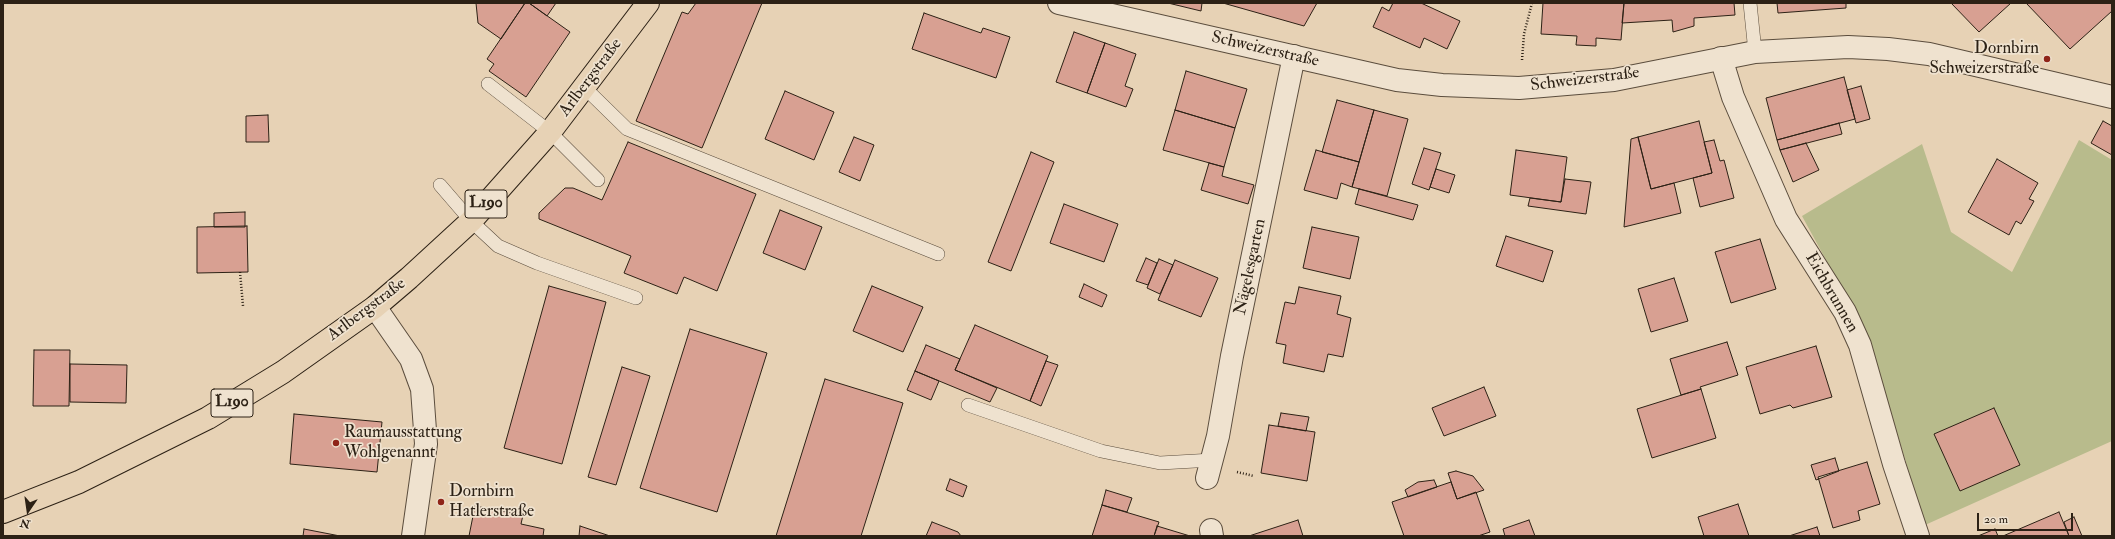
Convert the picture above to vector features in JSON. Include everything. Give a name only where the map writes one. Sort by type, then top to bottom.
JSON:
[{"type":"main road","name":"Arlbergstraße","points":[[3,512],[79,482],[208,418],[283,372],[375,307],[471,221],[550,132],[585,88],[648,3]]},
{"type":"street","name":"Schweizerstraße","points":[[1059,3],[1397,80],[1442,85],[1519,88],[1614,80],[1755,52],[1848,47],[1888,49],[1929,54],[2112,97]]},
{"type":"street","name":"Nägelesgarten","points":[[1210,469],[1294,56]]},
{"type":"street","name":"Eichbrunnen","points":[[1721,58],[1733,97],[1786,219],[1845,312],[1860,344],[1894,464],[1918,536]]},
{"type":"street","points":[[375,307],[411,359],[422,389],[426,444],[413,536]]},
{"type":"lane","points":[[1750,3],[1755,52]]},
{"type":"lane","points":[[488,84],[550,132],[598,180]]},
{"type":"lane","points":[[585,88],[627,129],[938,254]]},
{"type":"lane","points":[[440,185],[471,221],[498,246],[537,263],[636,298]]},
{"type":"lane","points":[[968,404],[1101,451],[1160,463],[1210,469]]},
{"type":"path","points":[[1522,61],[1524,34],[1532,3]]},
{"type":"path","points":[[240,272],[243,306]]},
{"type":"green space","points":[[2079,140],[2112,160],[2112,441],[1925,525],[1868,337],[1802,216],[1922,144],[1951,232],[2012,272]]},
{"type":"building","points":[[476,3],[525,3],[501,39],[478,23]]},
{"type":"building","points":[[525,3],[529,3],[570,32],[526,97],[489,71],[494,64],[487,59]]},
{"type":"building","points":[[529,3],[556,3],[547,16]]},
{"type":"building","points":[[696,3],[762,3],[702,148],[636,121],[682,12],[688,14]]},
{"type":"building","points":[[1168,3],[1202,3],[1201,11]]},
{"type":"building","points":[[1223,3],[1317,3],[1304,26]]},
{"type":"building","points":[[1393,3],[1421,3],[1460,21],[1447,49],[1424,38],[1420,48],[1373,27],[1382,7],[1389,11]]},
{"type":"building","points":[[1543,3],[1624,3],[1621,40],[1596,38],[1596,46],[1576,45],[1577,36],[1541,34]]},
{"type":"building","points":[[1624,3],[1734,3],[1735,15],[1694,18],[1694,26],[1673,32],[1672,20],[1622,23]]},
{"type":"building","points":[[1777,3],[1846,3],[1846,8],[1778,13]]},
{"type":"building","points":[[1951,3],[2011,3],[1979,32]]},
{"type":"building","points":[[2026,3],[2112,3],[2112,11],[2070,49]]},
{"type":"building","points":[[924,13],[981,33],[983,28],[1010,37],[996,78],[912,49]]},
{"type":"building","points":[[1074,32],[1105,43],[1087,93],[1056,82]]},
{"type":"building","points":[[1105,43],[1136,54],[1125,86],[1133,89],[1126,107],[1087,93]]},
{"type":"building","points":[[1186,71],[1247,89],[1235,128],[1175,110]]},
{"type":"building","points":[[1844,77],[1855,119],[1777,140],[1766,98]]},
{"type":"building","points":[[1861,86],[1870,119],[1856,123],[1847,90]]},
{"type":"building","points":[[785,91],[834,112],[814,160],[765,139]]},
{"type":"building","points":[[1337,100],[1374,110],[1359,162],[1322,152]]},
{"type":"building","points":[[1175,110],[1235,128],[1224,167],[1163,150]]},
{"type":"building","points":[[1374,110],[1408,119],[1387,196],[1352,187]]},
{"type":"building","points":[[268,115],[269,142],[246,142],[246,116]]},
{"type":"building","points":[[1699,121],[1712,173],[1651,189],[1638,137]]},
{"type":"building","points":[[2103,121],[2112,126],[2112,155],[2091,143]]},
{"type":"building","points":[[1839,123],[1842,134],[1780,150],[1777,140]]},
{"type":"building","points":[[854,137],[874,145],[860,181],[839,172]]},
{"type":"building","points":[[1638,137],[1651,189],[1674,183],[1681,213],[1624,227],[1631,139]]},
{"type":"building","points":[[1714,140],[1720,161],[1724,160],[1734,198],[1700,207],[1693,178],[1712,173],[1704,142]]},
{"type":"building","points":[[628,142],[756,194],[717,291],[684,277],[677,294],[624,273],[631,256],[539,219],[539,213],[565,188],[573,188],[602,200]]},
{"type":"building","points":[[1806,143],[1819,170],[1793,182],[1780,150]]},
{"type":"building","points":[[1424,148],[1441,153],[1429,190],[1412,184]]},
{"type":"building","points":[[1316,150],[1359,162],[1352,187],[1341,183],[1337,199],[1304,190]]},
{"type":"building","points":[[1516,150],[1567,157],[1561,202],[1510,195]]},
{"type":"building","points":[[1031,152],[1054,162],[1011,271],[988,262]]},
{"type":"building","points":[[1997,159],[2038,183],[2029,199],[2034,201],[2021,224],[2016,221],[2009,235],[1968,212]]},
{"type":"building","points":[[1209,163],[1224,167],[1222,176],[1254,185],[1248,204],[1201,190]]},
{"type":"building","points":[[1436,169],[1455,175],[1449,193],[1430,187]]},
{"type":"building","points":[[1565,179],[1591,182],[1586,214],[1528,206],[1530,198],[1561,202]]},
{"type":"building","points":[[1359,189],[1418,205],[1413,220],[1355,204]]},
{"type":"building","points":[[1064,204],[1118,224],[1104,262],[1050,243]]},
{"type":"building","points":[[780,210],[822,227],[805,270],[763,253]]},
{"type":"building","points":[[245,212],[245,227],[214,227],[214,213]]},
{"type":"building","points":[[247,226],[248,272],[197,273],[197,227]]},
{"type":"building","points":[[1312,227],[1359,237],[1350,279],[1303,268]]},
{"type":"building","points":[[1506,236],[1553,251],[1543,282],[1496,266]]},
{"type":"building","points":[[1760,239],[1776,289],[1731,303],[1715,252]]},
{"type":"building","points":[[1146,258],[1157,263],[1148,285],[1136,281]]},
{"type":"building","points":[[1159,259],[1173,265],[1160,294],[1147,288]]},
{"type":"building","points":[[1175,260],[1218,278],[1201,317],[1158,300]]},
{"type":"building","points":[[1674,278],[1688,321],[1651,332],[1638,289]]},
{"type":"building","points":[[1084,284],[1107,295],[1102,307],[1079,297]]},
{"type":"building","points":[[549,286],[606,302],[562,464],[504,448]]},
{"type":"building","points":[[872,286],[923,307],[903,352],[853,331]]},
{"type":"building","points":[[1299,287],[1341,296],[1337,314],[1351,318],[1343,357],[1328,354],[1324,372],[1283,363],[1286,345],[1276,343],[1285,302],[1295,304]]},
{"type":"building","points":[[975,325],[1048,356],[1030,401],[955,370]]},
{"type":"building","points":[[690,329],[767,353],[717,512],[640,488]]},
{"type":"building","points":[[1727,342],[1738,375],[1700,387],[1701,389],[1681,395],[1670,359]]},
{"type":"building","points":[[926,345],[960,359],[955,370],[997,388],[990,402],[915,371]]},
{"type":"building","points":[[1816,346],[1832,397],[1793,408],[1790,405],[1760,414],[1746,367]]},
{"type":"building","points":[[34,350],[70,350],[69,406],[33,406]]},
{"type":"building","points":[[1046,361],[1058,365],[1041,406],[1030,401]]},
{"type":"building","points":[[70,364],[127,365],[126,403],[70,402]]},
{"type":"building","points":[[622,367],[650,376],[616,485],[588,477]]},
{"type":"building","points":[[915,371],[939,381],[931,400],[907,390]]},
{"type":"building","points":[[825,379],[903,403],[861,536],[776,536]]},
{"type":"building","points":[[1484,387],[1496,416],[1444,436],[1432,408]]},
{"type":"building","points":[[1701,389],[1716,438],[1652,458],[1637,409]]},
{"type":"building","points":[[1994,408],[2020,465],[1960,491],[1934,434]]},
{"type":"building","points":[[1281,413],[1309,417],[1306,431],[1278,426]]},
{"type":"building","name":"Raumausstattung Wohlgenannt","points":[[294,414],[382,422],[377,472],[290,464]]},
{"type":"building","points":[[1269,425],[1315,432],[1307,481],[1261,473]]},
{"type":"building","points":[[1835,458],[1839,471],[1816,480],[1811,465]]},
{"type":"building","points":[[1867,462],[1880,504],[1858,511],[1860,520],[1833,528],[1818,477]]},
{"type":"building","points":[[1456,471],[1473,476],[1484,490],[1457,499],[1448,473]]},
{"type":"building","points":[[950,479],[967,486],[963,497],[946,490]]},
{"type":"building","points":[[1434,480],[1437,487],[1408,497],[1405,490],[1418,482]]},
{"type":"building","points":[[1451,482],[1457,499],[1476,492],[1490,532],[1478,536],[1404,536],[1392,502]]},
{"type":"building","points":[[1106,490],[1132,498],[1127,512],[1102,505]]},
{"type":"building","points":[[1738,504],[1749,536],[1704,536],[1698,517]]},
{"type":"building","points":[[1102,505],[1159,522],[1154,536],[1092,536]]},
{"type":"building","points":[[475,506],[523,515],[521,524],[544,529],[543,536],[469,536]]},
{"type":"building","points":[[2059,512],[2069,536],[2003,536]]},
{"type":"building","points":[[2074,517],[2082,536],[2069,536],[2064,522]]},
{"type":"building","points":[[1298,520],[1303,536],[1249,536]]},
{"type":"building","points":[[1529,520],[1535,536],[1505,536],[1503,529]]},
{"type":"building","points":[[932,522],[958,532],[961,536],[926,536]]},
{"type":"building","points":[[580,526],[610,536],[579,536]]},
{"type":"building","points":[[1157,526],[1190,536],[1154,536]]},
{"type":"building","points":[[1817,527],[1820,536],[1789,536]]},
{"type":"building","points":[[304,529],[340,536],[303,536]]},
{"type":"building","points":[[1995,529],[1998,536],[1978,536]]},
{"type":"place","name":"Dornbirn Schweizerstraße","points":[[2047,59]]},
{"type":"place","name":"Raumausstattung Wohlgenannt","points":[[336,443]]},
{"type":"place","name":"Dornbirn Hatlerstraße","points":[[441,502]]}]
